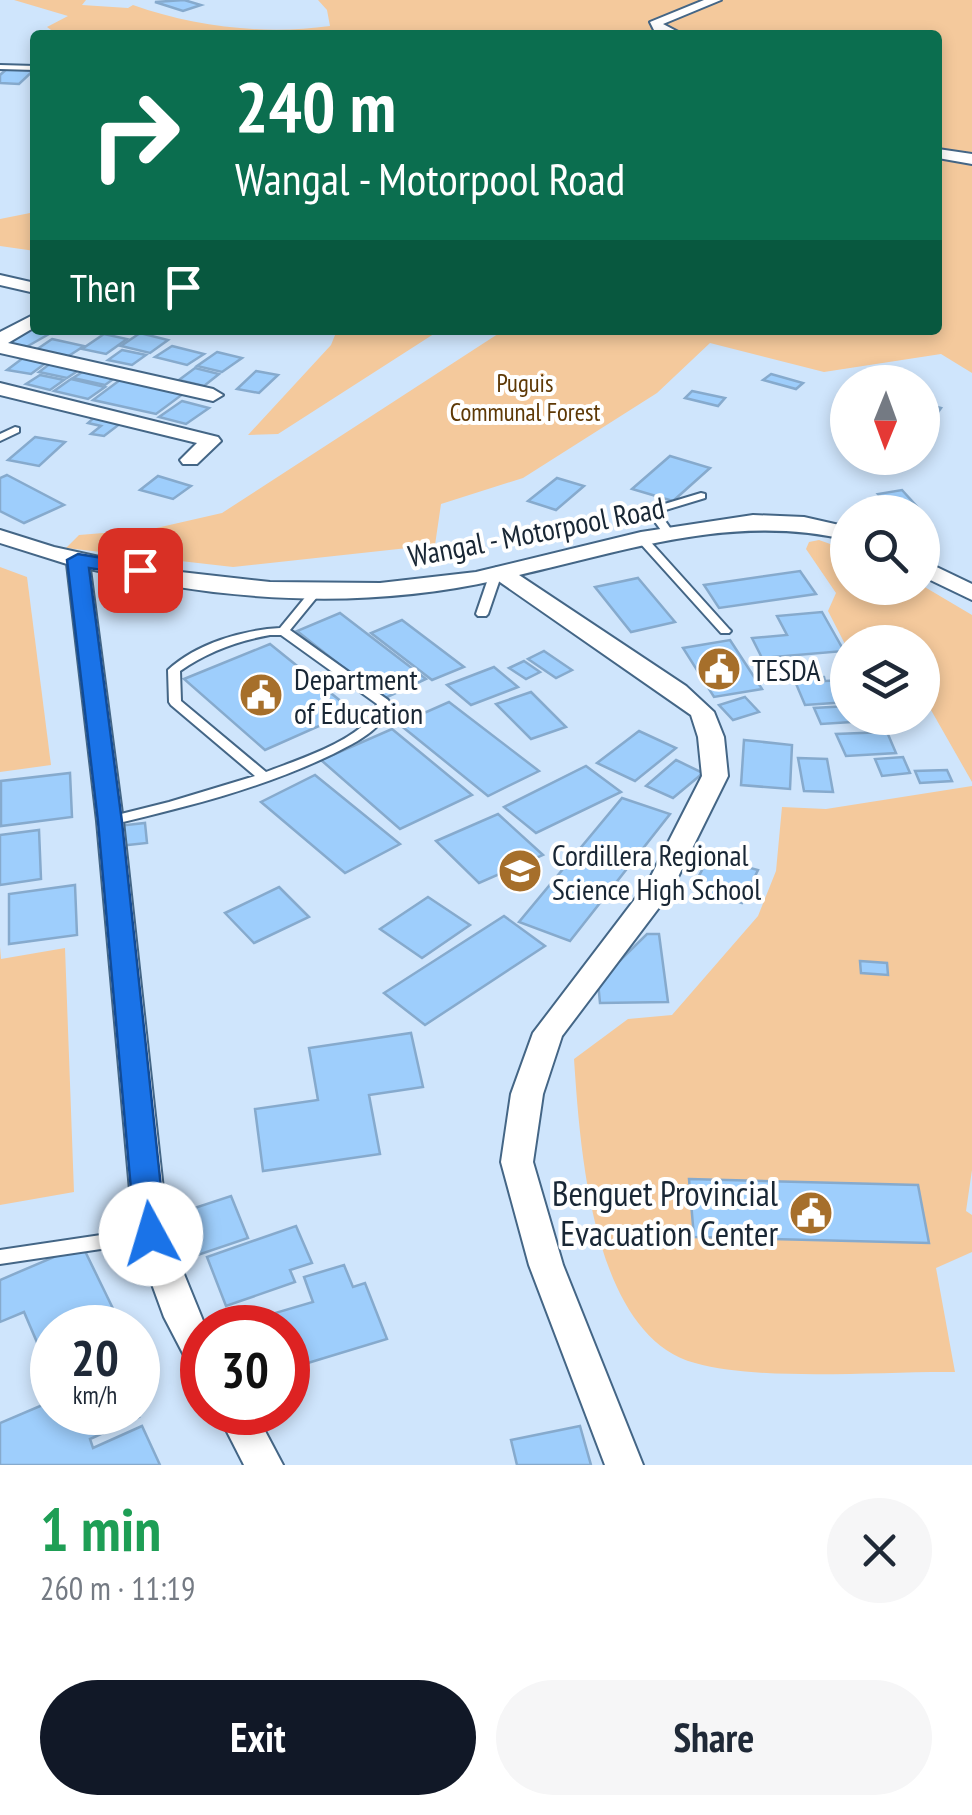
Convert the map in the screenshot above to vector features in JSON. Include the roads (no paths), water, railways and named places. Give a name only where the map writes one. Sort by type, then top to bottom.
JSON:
[{"type":"street","points":[[663,30],[656,22],[715,0]]},
{"type":"street","points":[[942,155],[972,159]]},
{"type":"street","points":[[0,280],[30,287]]},
{"type":"street","points":[[0,343],[30,322]]},
{"type":"street","points":[[0,343],[212,395]]},
{"type":"street","points":[[0,389],[211,441],[190,460]]},
{"type":"street","name":"Wangal - Motorpool Road","points":[[0,536],[78,560],[211,582],[316,591],[431,586],[643,540],[760,521],[830,530]]},
{"type":"street","points":[[78,560],[110,822],[151,1234],[180,1312]]},
{"type":"street","points":[[497,570],[678,691],[702,712],[711,736],[715,776],[660,886],[548,1033],[527,1094],[517,1162],[546,1264],[624,1465]]},
{"type":"street","points":[[940,576],[972,593]]},
{"type":"street","points":[[248,1435],[264,1465]]},
{"type":"lane","points":[[0,67],[30,68]]},
{"type":"lane","points":[[0,438],[15,430]]},
{"type":"lane","points":[[670,535],[652,512],[701,496]]},
{"type":"lane","points":[[643,540],[725,631]]},
{"type":"lane","points":[[482,614],[497,570]]},
{"type":"lane","points":[[283,631],[316,591]]},
{"type":"lane","points":[[110,822],[265,778],[370,731],[383,717],[384,704],[283,631],[259,633],[186,661],[174,670],[172,685],[175,702],[265,778]]},
{"type":"lane","points":[[0,1258],[151,1234]]},
{"type":"place","name":"TESDA","points":[[719,669]]},
{"type":"place","name":"Department of Education","points":[[261,695]]},
{"type":"place","name":"Cordillera Regional Science High School","points":[[520,871]]},
{"type":"place","name":"Benguet Provincial Evacuation Center","points":[[811,1213]]},
{"type":"park label","name":"Puguis Communal Forest","points":[[525,398]]}]
